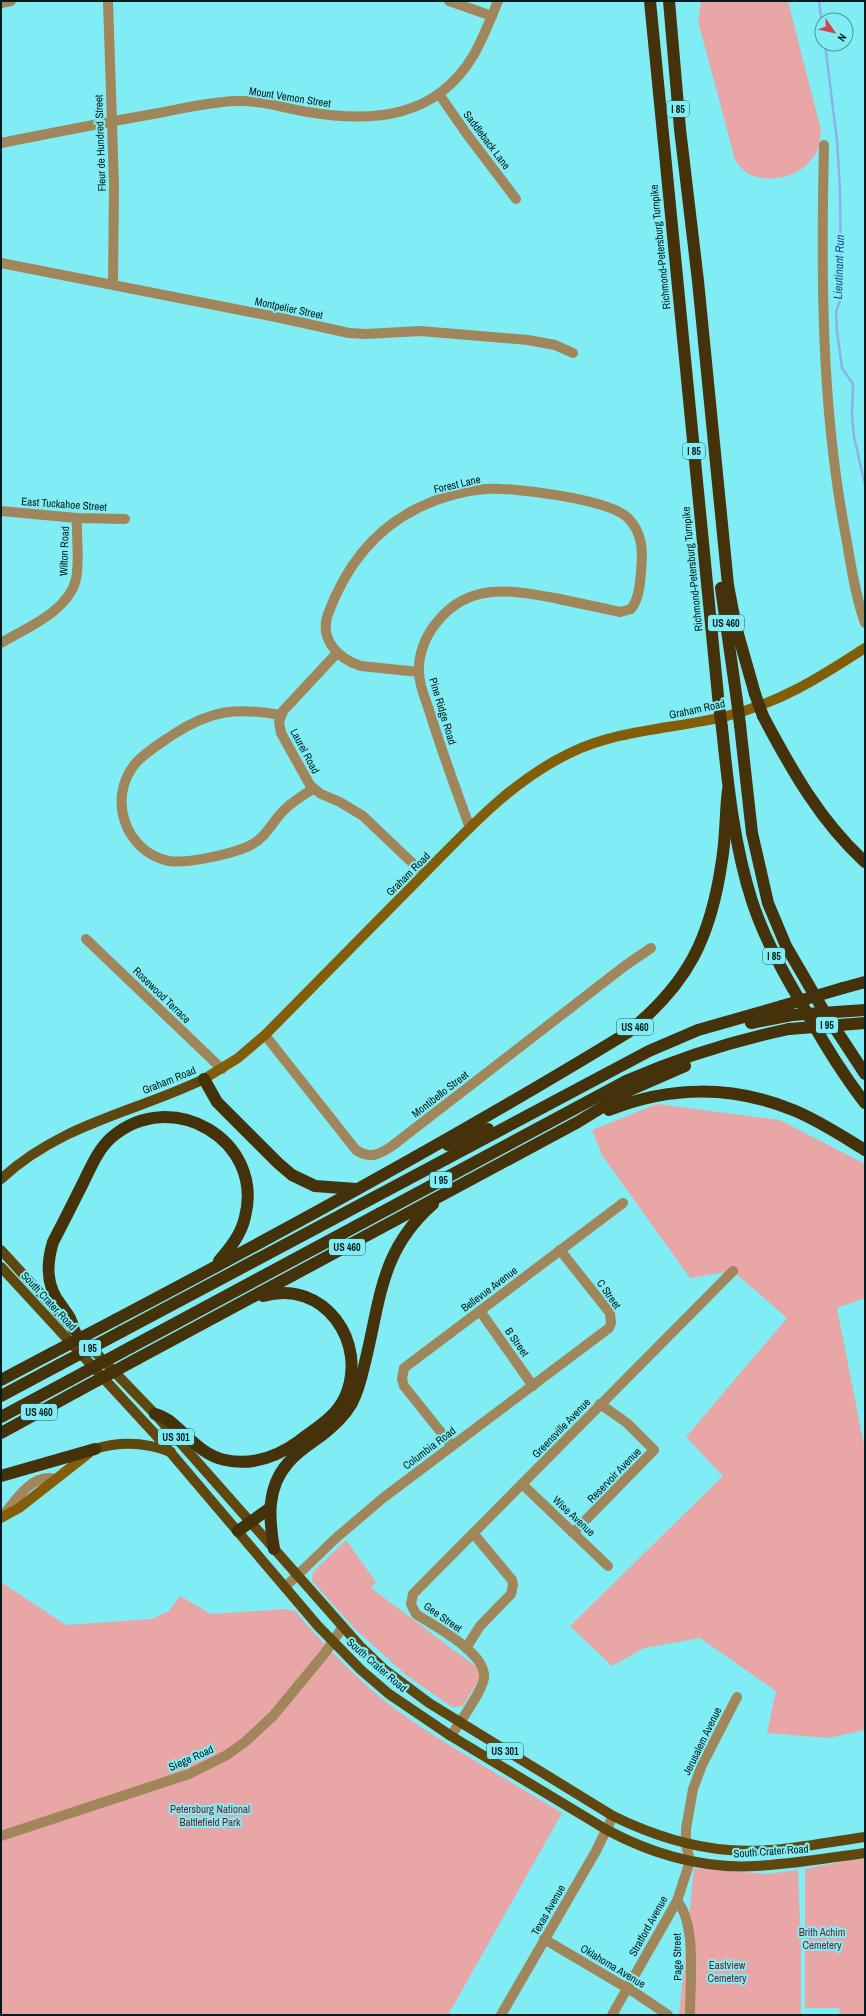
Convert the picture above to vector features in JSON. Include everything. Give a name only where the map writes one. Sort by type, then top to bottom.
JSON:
[{"type":"highway","name":"Richmond-Petersburg Turnpike","points":[[650,1],[728,790],[746,880],[761,927],[774,956],[831,1056],[865,1103]]},
{"type":"highway","name":"I 85","points":[[669,1],[680,129],[699,289],[728,585],[736,627],[755,694],[763,716],[787,761],[811,798],[841,838],[865,862]]},
{"type":"highway","name":"US 460","points":[[724,545],[721,588],[740,724],[752,832],[768,903],[786,946],[839,1038],[865,1074]]},
{"type":"highway","name":"US 460","points":[[1,1380],[212,1268],[503,1107],[626,1033],[649,1015],[669,994],[686,971],[697,953],[710,919],[722,859],[728,790]]},
{"type":"highway","points":[[649,1052],[698,1030],[865,982]]},
{"type":"highway","name":"I 95","points":[[1,1396],[649,1052],[721,1030],[792,1015],[865,1010]]},
{"type":"highway","name":"I 95","points":[[1,1417],[626,1081],[690,1055],[760,1035],[789,1029],[865,1023]]},
{"type":"highway","name":"US 460","points":[[1,1433],[578,1122],[630,1090],[694,1062],[739,1047],[760,1035]]},
{"type":"highway","points":[[204,1079],[217,1102],[292,1175],[315,1186],[357,1189]]},
{"type":"highway","points":[[578,1122],[648,1096],[683,1092],[730,1094],[773,1103],[794,1110],[865,1150]]},
{"type":"highway","points":[[407,1161],[478,1133],[564,1096]]},
{"type":"highway","points":[[74,1330],[71,1316],[60,1305],[49,1282],[49,1253],[53,1242],[99,1153],[111,1138],[131,1124],[148,1119],[164,1117],[190,1120],[215,1133],[231,1148],[238,1160],[248,1191],[245,1218],[234,1242],[212,1268]]},
{"type":"highway","points":[[274,1549],[270,1526],[270,1508],[278,1478],[288,1462],[338,1422],[352,1403],[363,1372],[385,1278],[392,1257],[408,1230],[448,1192]]},
{"type":"highway","points":[[155,1414],[171,1421],[205,1452],[225,1460],[248,1462],[268,1458],[284,1451],[330,1417],[338,1408],[350,1384],[352,1366],[349,1343],[342,1328],[334,1317],[316,1302],[292,1293],[275,1293],[247,1301]]},
{"type":"highway","points":[[1,1476],[95,1449]]},
{"type":"highway","points":[[238,1531],[270,1508]]},
{"type":"main road","name":"Graham Road","points":[[1,1179],[32,1154],[70,1132],[108,1116],[173,1093],[204,1079],[238,1058],[265,1035],[470,828],[514,788],[536,772],[571,752],[612,737],[691,724],[728,716],[768,704],[816,680],[865,648]]},
{"type":"main road","name":"South Crater Road","points":[[1,1250],[74,1330],[155,1414],[342,1628],[365,1651],[408,1688],[459,1722],[613,1816],[654,1834],[686,1844],[716,1849],[752,1850],[865,1837]]},
{"type":"main road","name":"South Crater Road","points":[[1,1267],[171,1452],[333,1642],[361,1670],[389,1694],[450,1736],[628,1842],[675,1858],[712,1865],[756,1866],[865,1853]]},
{"type":"main road","points":[[2,1517],[19,1508],[54,1479],[95,1449],[130,1443],[156,1447],[171,1452]]},
{"type":"street","points":[[1,3],[11,1]]},
{"type":"street","name":"Fleur de Hundred Street","points":[[108,1],[114,186],[113,284]]},
{"type":"street","points":[[449,1],[492,16]]},
{"type":"street","name":"Mount Vernon Street","points":[[1,143],[111,122],[236,101],[267,103],[330,116],[377,117],[414,109],[439,94],[452,84],[472,57],[498,1]]},
{"type":"street","name":"Saddleback Lane","points":[[439,94],[466,133],[516,199]]},
{"type":"street","points":[[824,145],[822,225],[824,321],[832,456],[850,559],[865,623]]},
{"type":"street","name":"Montpelier Street","points":[[1,263],[113,284],[349,333],[366,334],[420,332],[528,340],[555,345],[573,353]]},
{"type":"street","name":"Forest Lane","points":[[419,672],[361,666],[352,663],[337,653],[328,638],[326,632],[327,617],[344,578],[354,562],[376,536],[411,512],[435,500],[468,492],[498,489],[523,491],[597,502],[615,509],[628,518],[639,533],[642,543],[641,578],[635,605],[626,612],[614,611]]},
{"type":"street","name":"East Tuckahoe Street","points":[[1,511],[77,518],[125,519]]},
{"type":"street","name":"Wilton Road","points":[[1,643],[56,610],[67,598],[76,579],[77,518]]},
{"type":"street","name":"Pine Ridge Road","points":[[470,828],[435,729],[419,672],[422,651],[434,626],[450,608],[472,596],[498,591],[516,591],[614,611]]},
{"type":"street","points":[[313,789],[283,811],[255,843],[243,848],[188,862],[167,860],[144,849],[136,842],[127,828],[121,812],[121,801],[126,780],[136,763],[150,751],[188,725],[209,715],[253,711],[280,715],[337,653]]},
{"type":"street","name":"Laurel Road","points":[[280,715],[279,722],[281,733],[306,780],[313,789],[352,808],[363,816],[424,874]]},
{"type":"street","name":"Rosewood Terrace","points":[[86,939],[222,1069]]},
{"type":"street","name":"Montibello Street","points":[[265,1035],[356,1150],[363,1154],[376,1155],[392,1146],[431,1117],[620,970],[651,948]]},
{"type":"street","name":"Bellevue Avenue","points":[[452,1446],[403,1384],[402,1374],[404,1368],[623,1203]]},
{"type":"street","name":"C Street","points":[[560,1250],[611,1317],[609,1328],[583,1348]]},
{"type":"street","name":"Greensville Avenue","points":[[411,1604],[413,1594],[733,1271]]},
{"type":"street","name":"B Street","points":[[480,1312],[533,1386]]},
{"type":"street","name":"Columbia Road","points":[[285,1587],[336,1538],[383,1498],[583,1348]]},
{"type":"street","name":"Reservoir Avenue","points":[[573,1532],[654,1450],[627,1423],[600,1404]]},
{"type":"street","name":"Wise Avenue","points":[[522,1484],[608,1566]]},
{"type":"street","points":[[466,1648],[480,1626],[511,1594],[513,1585],[473,1533]]},
{"type":"street","name":"Gee Street","points":[[411,1604],[416,1614],[466,1648],[479,1660],[483,1667],[484,1678],[450,1736]]},
{"type":"street","name":"Siege Road","points":[[1,1836],[165,1782],[213,1763],[245,1742],[264,1724],[333,1642],[342,1628]]},
{"type":"street","name":"Jerusalem Avenue","points":[[686,1844],[688,1809],[692,1790],[702,1765],[737,1697]]},
{"type":"street","name":"Texas Avenue","points":[[501,2015],[607,1830],[613,1816]]},
{"type":"street","points":[[686,1844],[690,1861]]},
{"type":"street","name":"Stratford Avenue","points":[[612,2015],[677,1901],[690,1861]]},
{"type":"street","name":"Page Street","points":[[677,1901],[686,1914],[688,1922],[690,1942],[690,2015]]},
{"type":"street","name":"Oklahoma Avenue","points":[[544,1939],[627,1988],[668,2015]]},
{"type":"green space","points":[[701,1],[788,1],[821,130],[817,151],[812,159],[797,172],[779,178],[760,178],[747,173],[735,160],[698,21]]},
{"type":"green space","points":[[657,1104],[780,1120],[865,1164],[865,1298],[837,1308],[865,1450],[865,1730],[829,1738],[767,1733],[776,1691],[700,1638],[644,1648],[612,1666],[570,1626],[723,1476],[686,1437],[787,1318],[733,1271],[690,1278],[602,1155],[592,1130]]},
{"type":"green space","points":[[346,1540],[376,1582],[371,1588],[483,1672],[463,1706],[452,1707],[406,1675],[357,1631],[312,1581],[313,1572]]},
{"type":"green space","name":"Petersburg National Battlefield Park","points":[[1,1582],[66,1625],[152,1619],[169,1611],[180,1596],[211,1614],[286,1609],[295,1611],[344,1664],[370,1689],[398,1711],[458,1751],[562,1813],[448,2015],[1,2015]]},
{"type":"green space","name":"Brith Achim Cemetery","points":[[865,1859],[865,2015],[840,2015],[839,2008],[805,2008],[805,1869],[845,1861]]},
{"type":"green space","name":"Eastview Cemetery","points":[[694,1868],[768,1874],[798,1870],[801,1950],[801,2015],[679,2015]]},
{"type":"waterway","name":"Lieutinant Run","points":[[819,1],[820,12]]},
{"type":"waterway","name":"Lieutinant Run","points":[[826,52],[837,141],[840,190],[841,286],[840,300],[836,312],[837,331],[842,368],[853,384],[852,415],[854,437],[865,485]]}]
